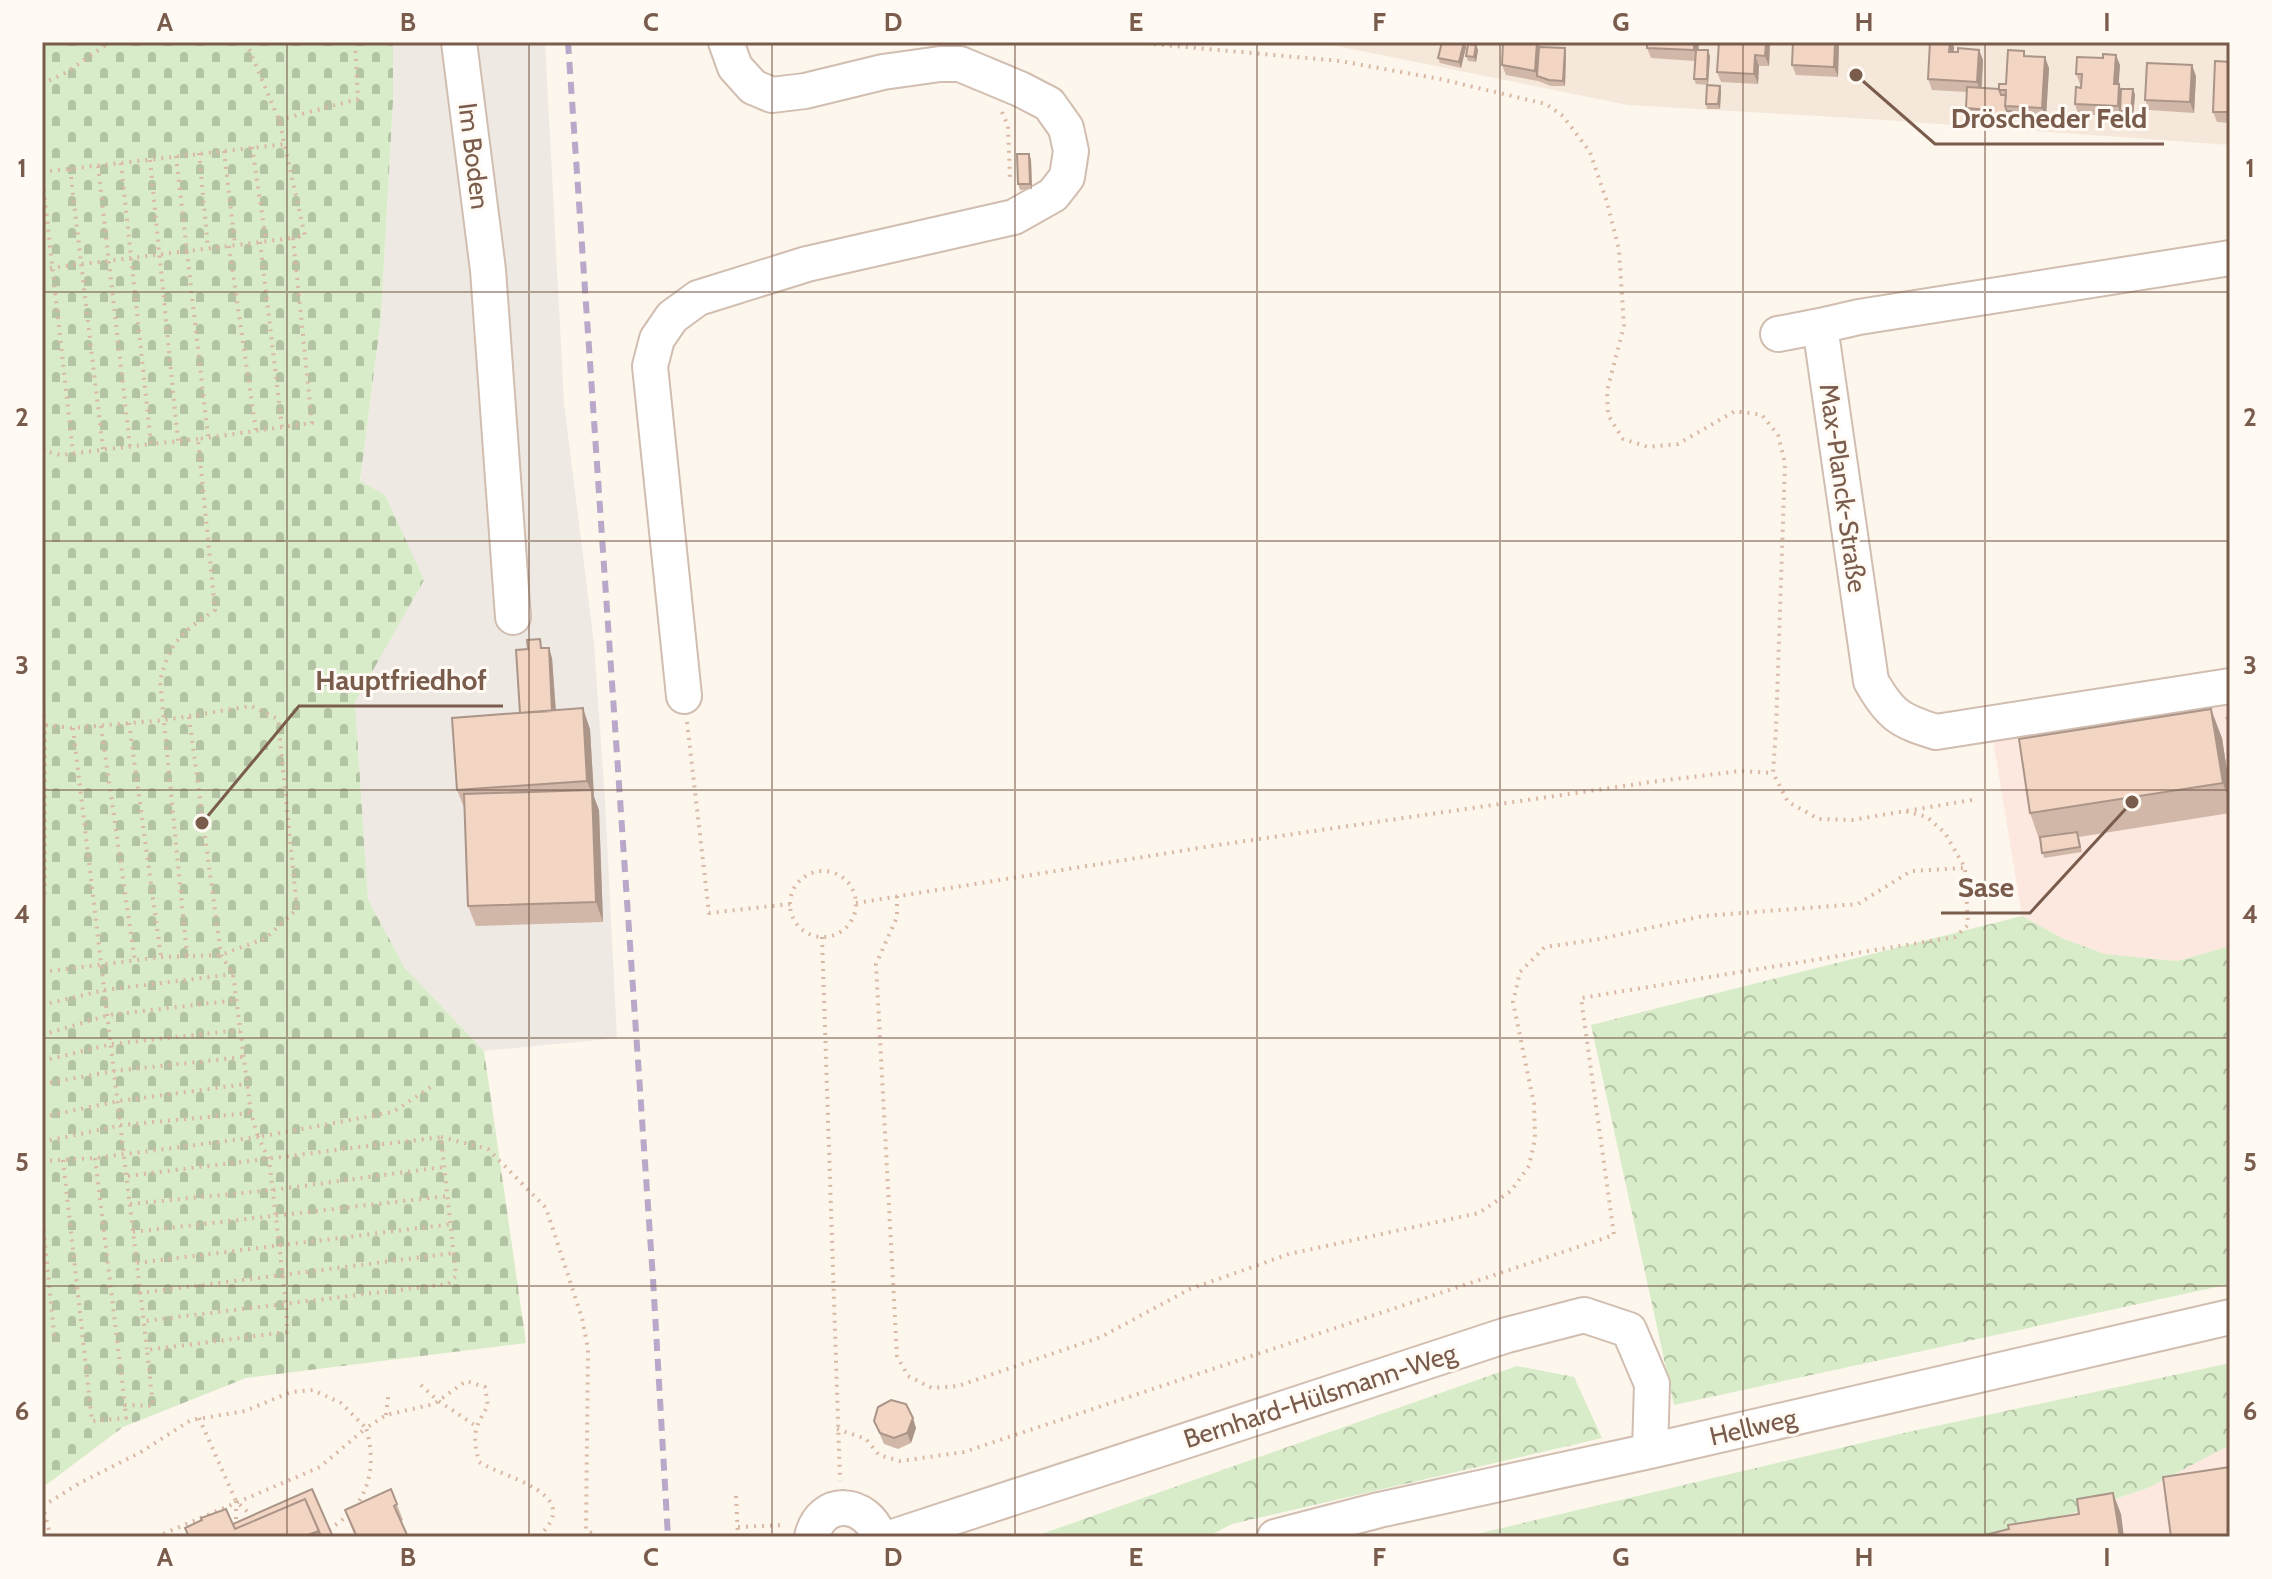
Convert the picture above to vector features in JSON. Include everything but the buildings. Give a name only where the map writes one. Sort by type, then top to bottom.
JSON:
[{"type":"street","name":"Im Boden","points":[[459,42],[488,270],[513,617]]},
{"type":"street","points":[[684,696],[650,366],[657,339],[672,317],[698,298],[807,264],[1014,217],[1053,195],[1067,177],[1071,151],[1066,128],[1049,104],[960,64],[883,72],[805,91],[772,95],[753,87],[735,67],[726,42]]},
{"type":"street","points":[[1778,334],[1859,317],[2230,258]]},
{"type":"street","name":"Max-Planck-Straße","points":[[1820,326],[1871,681],[1883,702],[1905,723],[1936,732],[2230,686]]},
{"type":"street","name":"Bernhard-Hülsmann-Weg","points":[[893,1537],[1507,1335],[1584,1315],[1629,1330],[1652,1384],[1650,1451]]},
{"type":"street","name":"Hellweg","points":[[1275,1537],[1379,1510],[2230,1317]]},
{"type":"street","points":[[800,1531],[827,1512],[841,1508],[861,1511],[874,1523],[879,1537]]},
{"type":"path","points":[[42,84],[67,72],[110,42]]},
{"type":"path","points":[[42,269],[305,236],[279,120],[246,42]]},
{"type":"path","points":[[279,120],[358,99],[355,42]]},
{"type":"path","points":[[1130,42],[1340,61],[1440,79],[1546,104],[1563,116],[1590,152],[1619,250],[1624,326],[1607,391],[1607,403],[1608,415],[1623,439],[1648,447],[1678,444],[1735,411],[1762,415],[1778,435],[1785,463],[1773,773],[1788,802],[1819,819],[1852,820],[1972,800]]},
{"type":"path","points":[[1001,109],[1008,126],[1010,179]]},
{"type":"path","points":[[73,453],[42,173],[286,144]]},
{"type":"path","points":[[252,147],[282,427]]},
{"type":"path","points":[[224,151],[232,245],[256,431]]},
{"type":"path","points":[[199,153],[208,248]]},
{"type":"path","points":[[176,156],[208,437]]},
{"type":"path","points":[[150,160],[178,441]]},
{"type":"path","points":[[121,163],[151,444]]},
{"type":"path","points":[[98,166],[130,446]]},
{"type":"path","points":[[70,169],[103,449]]},
{"type":"path","points":[[42,433],[43,451],[60,455],[312,423],[293,238]]},
{"type":"path","points":[[187,956],[160,681],[167,653],[187,629],[215,610],[198,439]]},
{"type":"path","points":[[684,696],[709,913],[790,904]]},
{"type":"path","points":[[42,700],[45,725],[45,890],[42,916]]},
{"type":"path","points":[[42,972],[161,957],[221,955],[266,938],[297,909],[278,719],[251,706],[165,720],[73,728],[45,725]]},
{"type":"path","points":[[147,1350],[287,1332],[269,1159],[251,1113],[233,974],[221,955],[189,717]]},
{"type":"path","points":[[129,723],[161,957]]},
{"type":"path","points":[[101,725],[135,962]]},
{"type":"path","points":[[2216,727],[2230,725]]},
{"type":"path","points":[[73,728],[153,1406],[125,1405]]},
{"type":"path","points":[[856,903],[1218,845],[1651,782],[1741,771],[1773,773]]},
{"type":"path","points":[[837,1429],[866,1439],[879,1455],[900,1461],[964,1452],[1614,1235],[1581,998],[1955,937],[1968,925],[1965,868],[1945,833],[1927,817],[1905,811]]},
{"type":"path","points":[[897,896],[897,917],[876,964],[897,1356],[908,1376],[932,1388],[958,1386],[1101,1337],[1190,1289],[1289,1254],[1479,1213],[1511,1191],[1529,1166],[1535,1139],[1534,1104],[1513,1002],[1520,972],[1545,947],[1600,939],[1703,916],[1858,904],[1911,871],[1965,868]]},
{"type":"path","points":[[828,871],[848,882],[856,903],[850,923],[833,936],[822,937],[803,930],[792,914],[790,904],[798,883],[806,876],[828,871]]},
{"type":"path","points":[[822,937],[841,1508]]},
{"type":"path","points":[[42,1005],[105,990],[233,974]]},
{"type":"path","points":[[42,1035],[109,1015],[237,1000]]},
{"type":"path","points":[[42,1061],[112,1044],[240,1030]]},
{"type":"path","points":[[42,1084],[115,1071],[243,1057]]},
{"type":"path","points":[[42,1117],[119,1101],[246,1084]]},
{"type":"path","points":[[42,1161],[95,1158],[258,1137],[393,1112],[431,1087]]},
{"type":"path","points":[[42,1142],[122,1125],[251,1113]]},
{"type":"path","points":[[128,1176],[441,1137],[488,1149],[546,1208],[582,1318],[588,1349],[586,1530],[599,1537]]},
{"type":"path","points":[[144,1321],[448,1284],[456,1276],[455,1253],[441,1137]]},
{"type":"path","points":[[63,1160],[92,1421],[126,1418],[95,1158]]},
{"type":"path","points":[[130,1204],[273,1190],[443,1167]]},
{"type":"path","points":[[133,1232],[447,1196]]},
{"type":"path","points":[[42,1214],[55,1342]]},
{"type":"path","points":[[136,1263],[452,1224]]},
{"type":"path","points":[[139,1293],[455,1253]]},
{"type":"path","points":[[156,1537],[320,1467],[386,1415],[434,1404],[466,1381],[485,1387],[488,1406],[476,1426],[475,1445],[479,1462],[539,1488],[549,1498],[553,1516],[550,1527],[538,1537]]},
{"type":"path","points":[[421,1385],[437,1400],[476,1426]]},
{"type":"path","points":[[48,1537],[50,1534],[43,1506],[141,1452],[191,1420],[245,1411],[291,1392],[313,1390],[341,1403],[366,1428],[373,1452],[370,1478],[359,1503],[346,1519],[329,1530]]},
{"type":"path","points":[[386,1415],[388,1397]]},
{"type":"path","points":[[199,1418],[236,1501],[258,1522]]},
{"type":"path","points":[[736,1496],[738,1537]]},
{"type":"path","points":[[236,1501],[236,1523]]},
{"type":"path","points":[[738,1527],[800,1531]]},
{"type":"shaded area","points":[[393,42],[545,42],[564,403],[594,644],[617,1038],[484,1051],[405,968],[368,900],[355,702],[423,580],[385,495],[360,482],[381,317],[393,101]]},
{"type":"shaded area","points":[[1307,42],[2230,42],[2230,145],[1628,105]]},
{"type":"shaded area","points":[[2230,688],[2230,946],[2177,961],[2105,954],[2064,939],[2022,916],[1991,728]]},
{"type":"shaded area","points":[[2230,1445],[2230,1537],[2001,1537],[2148,1488]]},
{"type":"green space","points":[[42,42],[393,42],[393,101],[381,317],[360,481],[385,495],[424,580],[355,702],[368,900],[405,968],[484,1051],[526,1343],[246,1378],[123,1427],[42,1488]]},
{"type":"green space","points":[[2022,916],[2064,939],[2105,954],[2177,961],[2230,946],[2230,1284],[1674,1405],[1591,1025]]},
{"type":"green space","points":[[2230,1363],[2230,1445],[2148,1488],[2001,1537],[1464,1537],[1908,1432]]},
{"type":"green space","points":[[1517,1366],[1574,1377],[1602,1438],[1232,1524],[1207,1537],[1033,1537]]},
{"type":"railway","points":[[568,42],[668,1537]]},
{"type":"place","name":"Dröscheder Feld","points":[[1856,75]]},
{"type":"place","name":"Sase","points":[[2132,802]]},
{"type":"place","name":"Hauptfriedhof","points":[[202,823]]}]
